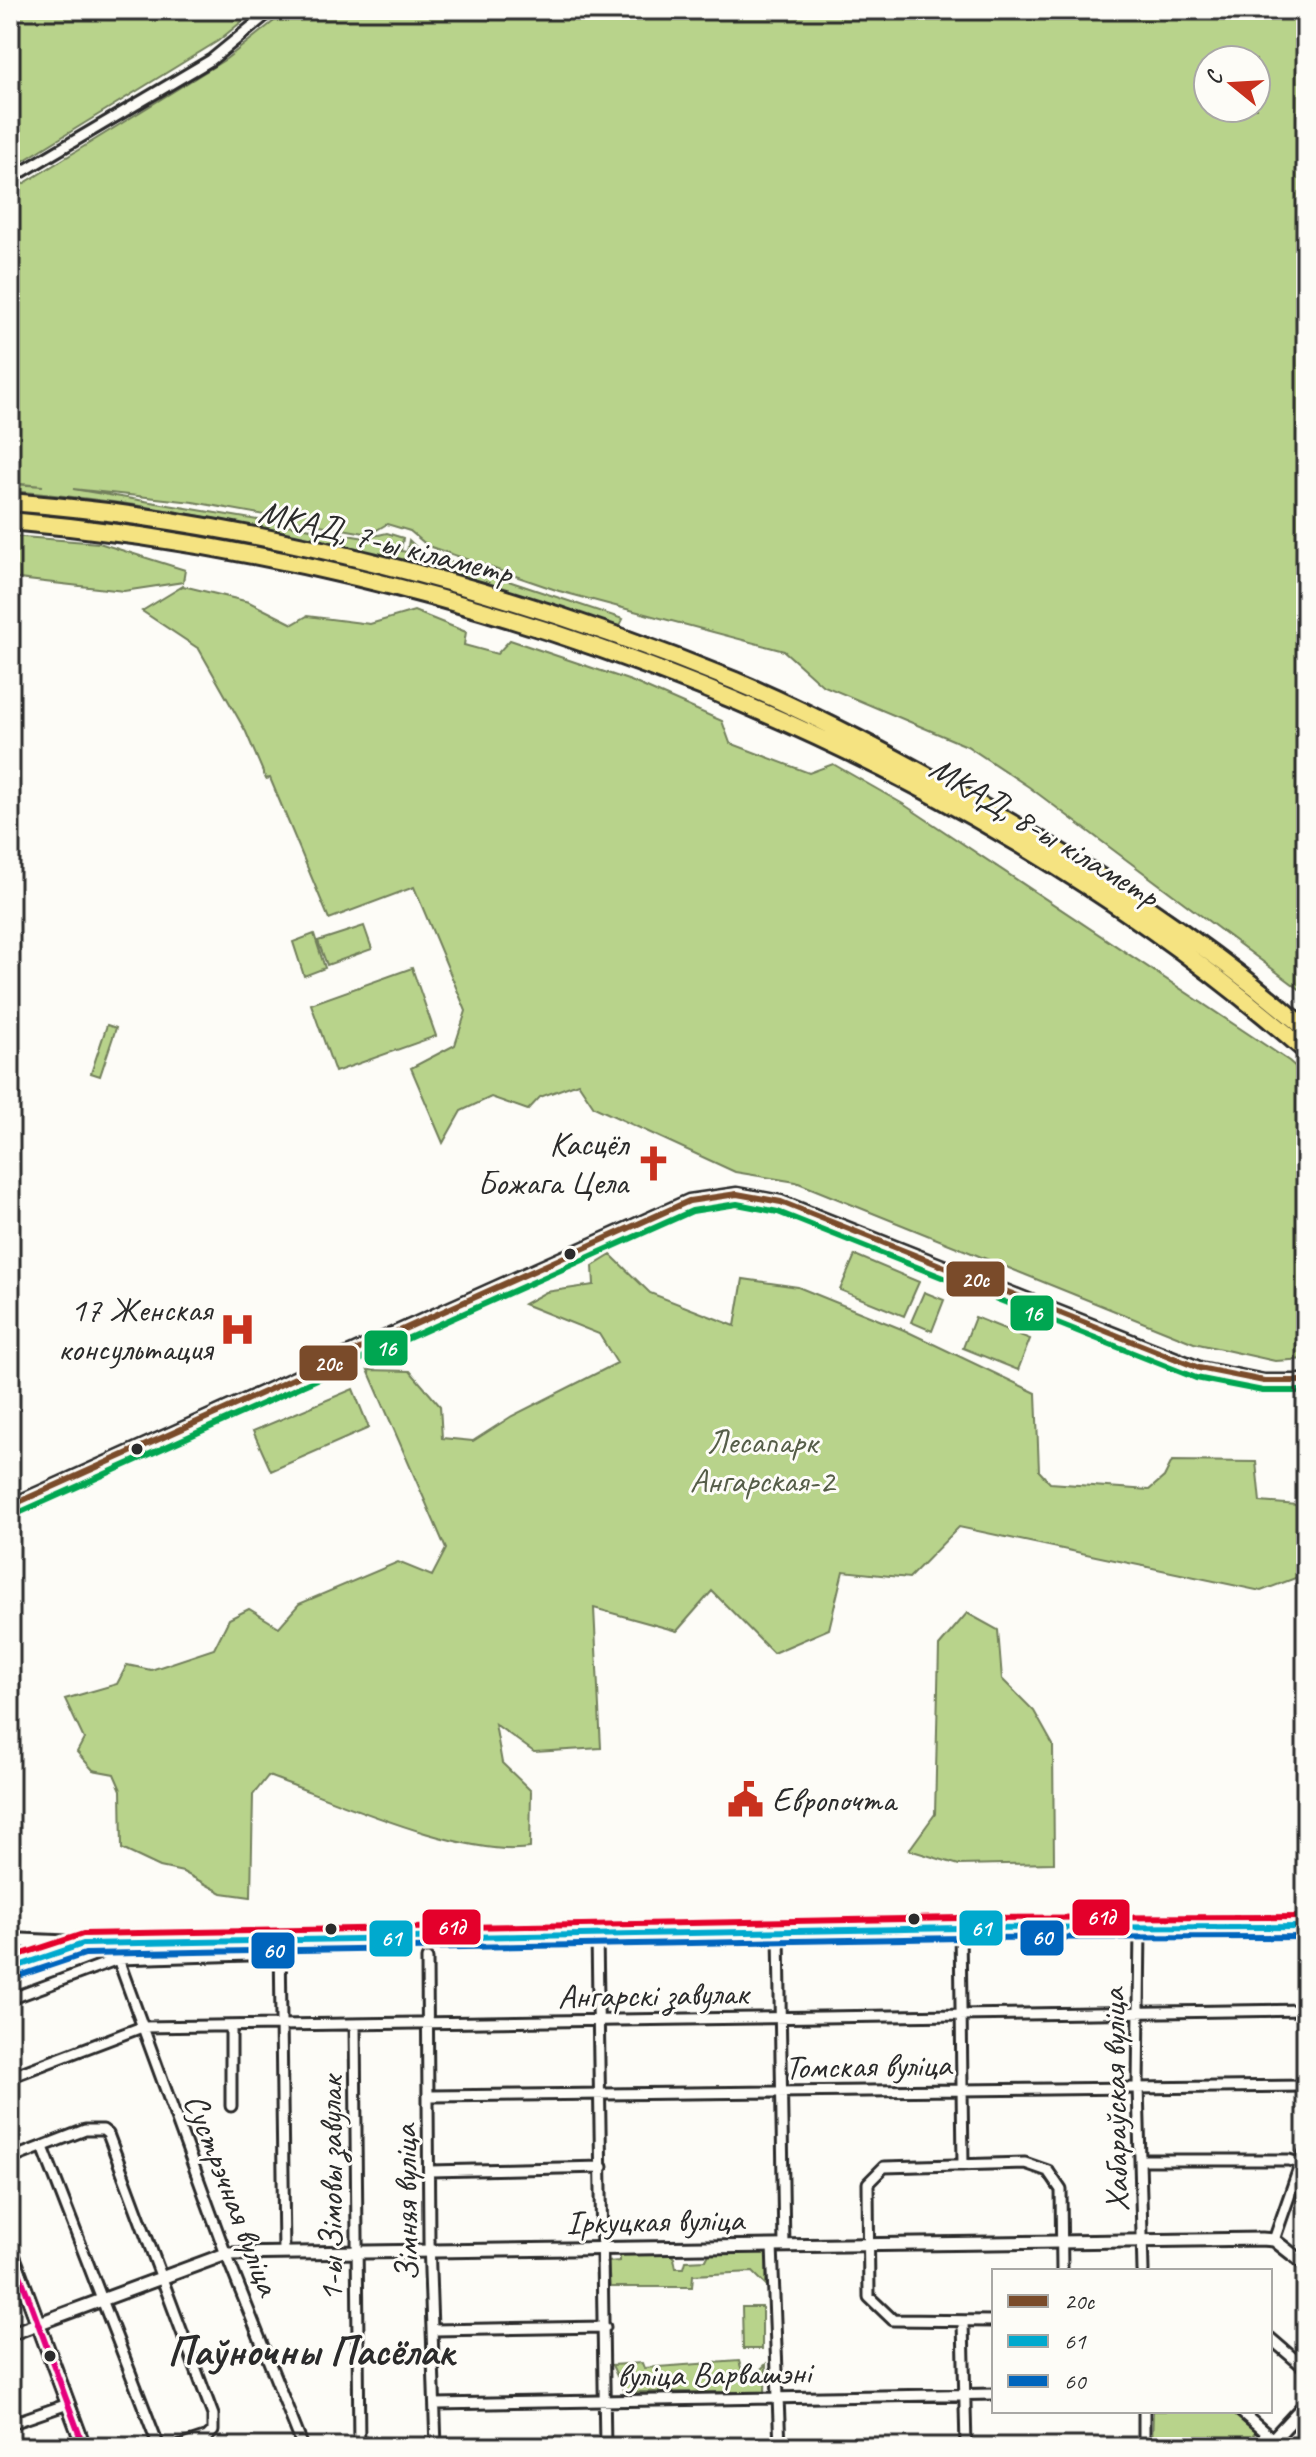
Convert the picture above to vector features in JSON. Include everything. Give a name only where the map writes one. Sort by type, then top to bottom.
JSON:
[{"type":"highway","name":"МКАД, 7-ы кіламетр","points":[[10,502],[165,521],[258,537],[379,565],[500,599],[734,690]]},
{"type":"highway","name":"МКАД, 7-ы кіламетр","points":[[10,521],[175,539],[373,581],[473,608],[734,690]]},
{"type":"highway","name":"МКАД, 8-ы кіламетр","points":[[734,690],[919,772],[1051,846],[1169,922],[1260,989],[1306,1029]]},
{"type":"highway","name":"МКАД, 8-ы кіламетр","points":[[734,690],[915,786],[1046,861],[1195,961],[1251,1003],[1306,1051]]},
{"type":"main road","points":[[10,1940],[280,1948],[597,1935],[960,1928],[1306,1927]]},
{"type":"main road","points":[[10,1969],[83,1944]]},
{"type":"main road","points":[[10,2248],[84,2447]]},
{"type":"main road","points":[[1274,2444],[1306,2404]]},
{"type":"street","points":[[10,179],[208,62],[272,10]]},
{"type":"street","points":[[10,1506],[565,1254],[689,1201],[717,1194],[753,1195],[781,1202],[1199,1368],[1264,1381],[1306,1381]]},
{"type":"street","points":[[960,1928],[963,2165]]},
{"type":"street","name":"Хабараўская вуліца","points":[[1140,1929],[1138,2086],[1143,2269]]},
{"type":"street","points":[[779,1933],[782,2092],[776,2397],[780,2447]]},
{"type":"street","points":[[597,1935],[605,2447]]},
{"type":"street","points":[[10,1999],[118,1959],[280,1948],[284,2253]]},
{"type":"street","name":"Сустрэчная вуліца","points":[[118,1959],[226,2254],[303,2447]]},
{"type":"street","name":"Зімняя вуліца","points":[[427,1959],[436,2447]]},
{"type":"street","name":"Ангарскі завулак","points":[[10,2077],[142,2027],[1306,2010]]},
{"type":"street","points":[[231,2026],[231,2106]]},
{"type":"street","name":"1-ы Зімовы завулак","points":[[355,2026],[359,2447]]},
{"type":"street","name":"Томская вуліца","points":[[431,2096],[1306,2086]]},
{"type":"street","points":[[10,2159],[85,2130],[103,2130],[108,2134],[215,2424],[207,2437],[177,2447]]},
{"type":"street","points":[[43,2147],[159,2447]]},
{"type":"street","points":[[1306,2148],[1304,2163],[1274,2240],[1306,2265]]},
{"type":"street","points":[[1140,2160],[1304,2163]]},
{"type":"street","points":[[992,2321],[893,2320],[884,2315],[869,2297],[868,2183],[875,2173],[884,2167],[895,2166],[1025,2163],[1048,2171],[1061,2190],[1062,2269]]},
{"type":"street","points":[[430,2171],[602,2167]]},
{"type":"street","name":"Іркуцкая вуліца","points":[[10,2334],[226,2254],[1142,2238],[1274,2240]]},
{"type":"street","points":[[963,2322],[966,2447]]},
{"type":"street","points":[[434,2330],[605,2327]]},
{"type":"street","points":[[1272,2340],[1306,2369]]},
{"type":"street","name":"вуліца Варвашэні","points":[[436,2404],[992,2394]]},
{"type":"street","points":[[10,2424],[68,2404]]},
{"type":"street","points":[[1144,2413],[1144,2447]]},
{"type":"street","points":[[1242,2413],[1274,2444]]},
{"type":"green space","points":[[10,10],[256,10],[218,41],[10,169]]},
{"type":"green space","points":[[288,10],[1306,10],[1306,994],[1029,787],[967,746],[822,685],[784,651],[559,591],[428,546],[410,531],[387,524],[370,534],[193,502],[73,489],[365,538],[387,533],[403,538],[401,551],[407,552],[409,540],[421,552],[623,619],[619,627],[394,560],[242,524],[88,499],[10,491],[10,484],[43,486],[10,483],[10,192],[226,59]]},
{"type":"green space","points":[[10,536],[99,543],[185,570],[183,582],[124,591],[10,578]]},
{"type":"green space","points":[[183,586],[249,602],[293,624],[307,616],[370,624],[414,611],[466,632],[464,645],[497,654],[510,640],[631,681],[722,721],[730,743],[809,773],[833,764],[903,804],[1289,1061],[1306,1076],[1306,1359],[1275,1361],[1194,1343],[796,1182],[735,1172],[594,1107],[578,1083],[540,1097],[528,1110],[491,1097],[461,1111],[443,1143],[411,1068],[455,1045],[466,1011],[414,887],[329,919],[270,778],[266,779],[246,732],[199,649],[142,611]]},
{"type":"green space","points":[[364,926],[372,949],[327,965],[318,941]]},
{"type":"green space","points":[[314,934],[325,968],[304,976],[293,942]]},
{"type":"green space","points":[[412,968],[436,1036],[335,1072],[311,1004]]},
{"type":"green space","points":[[107,1025],[116,1028],[100,1076],[91,1073]]},
{"type":"green space","name":"Лесапарк Ангарская-2","points":[[611,1255],[650,1293],[735,1326],[743,1279],[798,1287],[904,1330],[1036,1393],[1039,1471],[1050,1483],[1149,1490],[1164,1477],[1172,1461],[1256,1462],[1260,1502],[1298,1505],[1306,1502],[1306,1574],[1261,1591],[959,1527],[909,1578],[843,1571],[829,1629],[773,1653],[712,1591],[677,1631],[594,1608],[601,1748],[534,1752],[495,1724],[502,1763],[531,1791],[530,1848],[502,1849],[435,1836],[268,1776],[253,1795],[251,1897],[222,1893],[183,1872],[160,1867],[122,1849],[121,1790],[114,1774],[93,1770],[77,1752],[84,1739],[65,1699],[117,1684],[127,1665],[151,1670],[214,1649],[229,1619],[249,1609],[279,1627],[299,1604],[398,1562],[432,1576],[446,1549],[368,1370],[410,1371],[440,1406],[442,1438],[473,1441],[512,1416],[617,1363],[599,1334],[524,1304],[546,1292],[594,1285],[593,1266]]},
{"type":"green space","points":[[855,1255],[919,1282],[904,1316],[840,1290]]},
{"type":"green space","points":[[924,1292],[944,1300],[932,1331],[911,1322]]},
{"type":"green space","points":[[975,1317],[1030,1339],[1018,1370],[963,1348]]},
{"type":"green space","points":[[353,1389],[369,1428],[271,1471],[253,1431]]},
{"type":"green space","points":[[967,1613],[998,1630],[1002,1679],[1034,1711],[1053,1745],[1054,1863],[959,1865],[909,1850],[935,1814],[939,1646]]},
{"type":"green space","points":[[667,2250],[674,2258],[676,2268],[684,2268],[686,2261],[706,2260],[711,2250],[767,2252],[766,2285],[753,2272],[693,2275],[692,2287],[610,2287],[608,2262],[620,2261],[620,2253]]},
{"type":"green space","points":[[742,2307],[762,2307],[762,2349],[743,2349]]},
{"type":"green space","points":[[739,2361],[742,2371],[757,2373],[766,2364],[765,2392],[624,2392],[612,2365],[642,2363],[644,2368]]},
{"type":"green space","points":[[1153,2413],[1233,2413],[1256,2432],[1243,2447],[1152,2447]]},
{"type":"transit line","name":"20с","points":[[10,1506],[689,1201],[737,1194],[781,1202],[1199,1368],[1264,1381],[1306,1381]]},
{"type":"transit line","name":"16","points":[[14,1515],[692,1211],[737,1204],[778,1212],[1196,1378],[1263,1391],[1306,1391]]},
{"type":"transit line","name":"61д","points":[[10,1958],[83,1934],[960,1918],[1306,1917]]},
{"type":"transit line","name":"61","points":[[10,1969],[83,1944],[960,1928],[1306,1927]]},
{"type":"transit line","name":"60","points":[[13,1978],[85,1954],[960,1938],[1306,1937]]},
{"type":"transit line","points":[[10,2248],[84,2447]]},
{"type":"place","name":"Касцёл Божага Цела","points":[[654,1163]]},
{"type":"place","name":"17 Женская консультация","points":[[238,1329]]},
{"type":"place","name":"Европочта","points":[[746,1799]]},
{"type":"district","name":"Паўночны Пасёлак","points":[[311,2350]]}]
